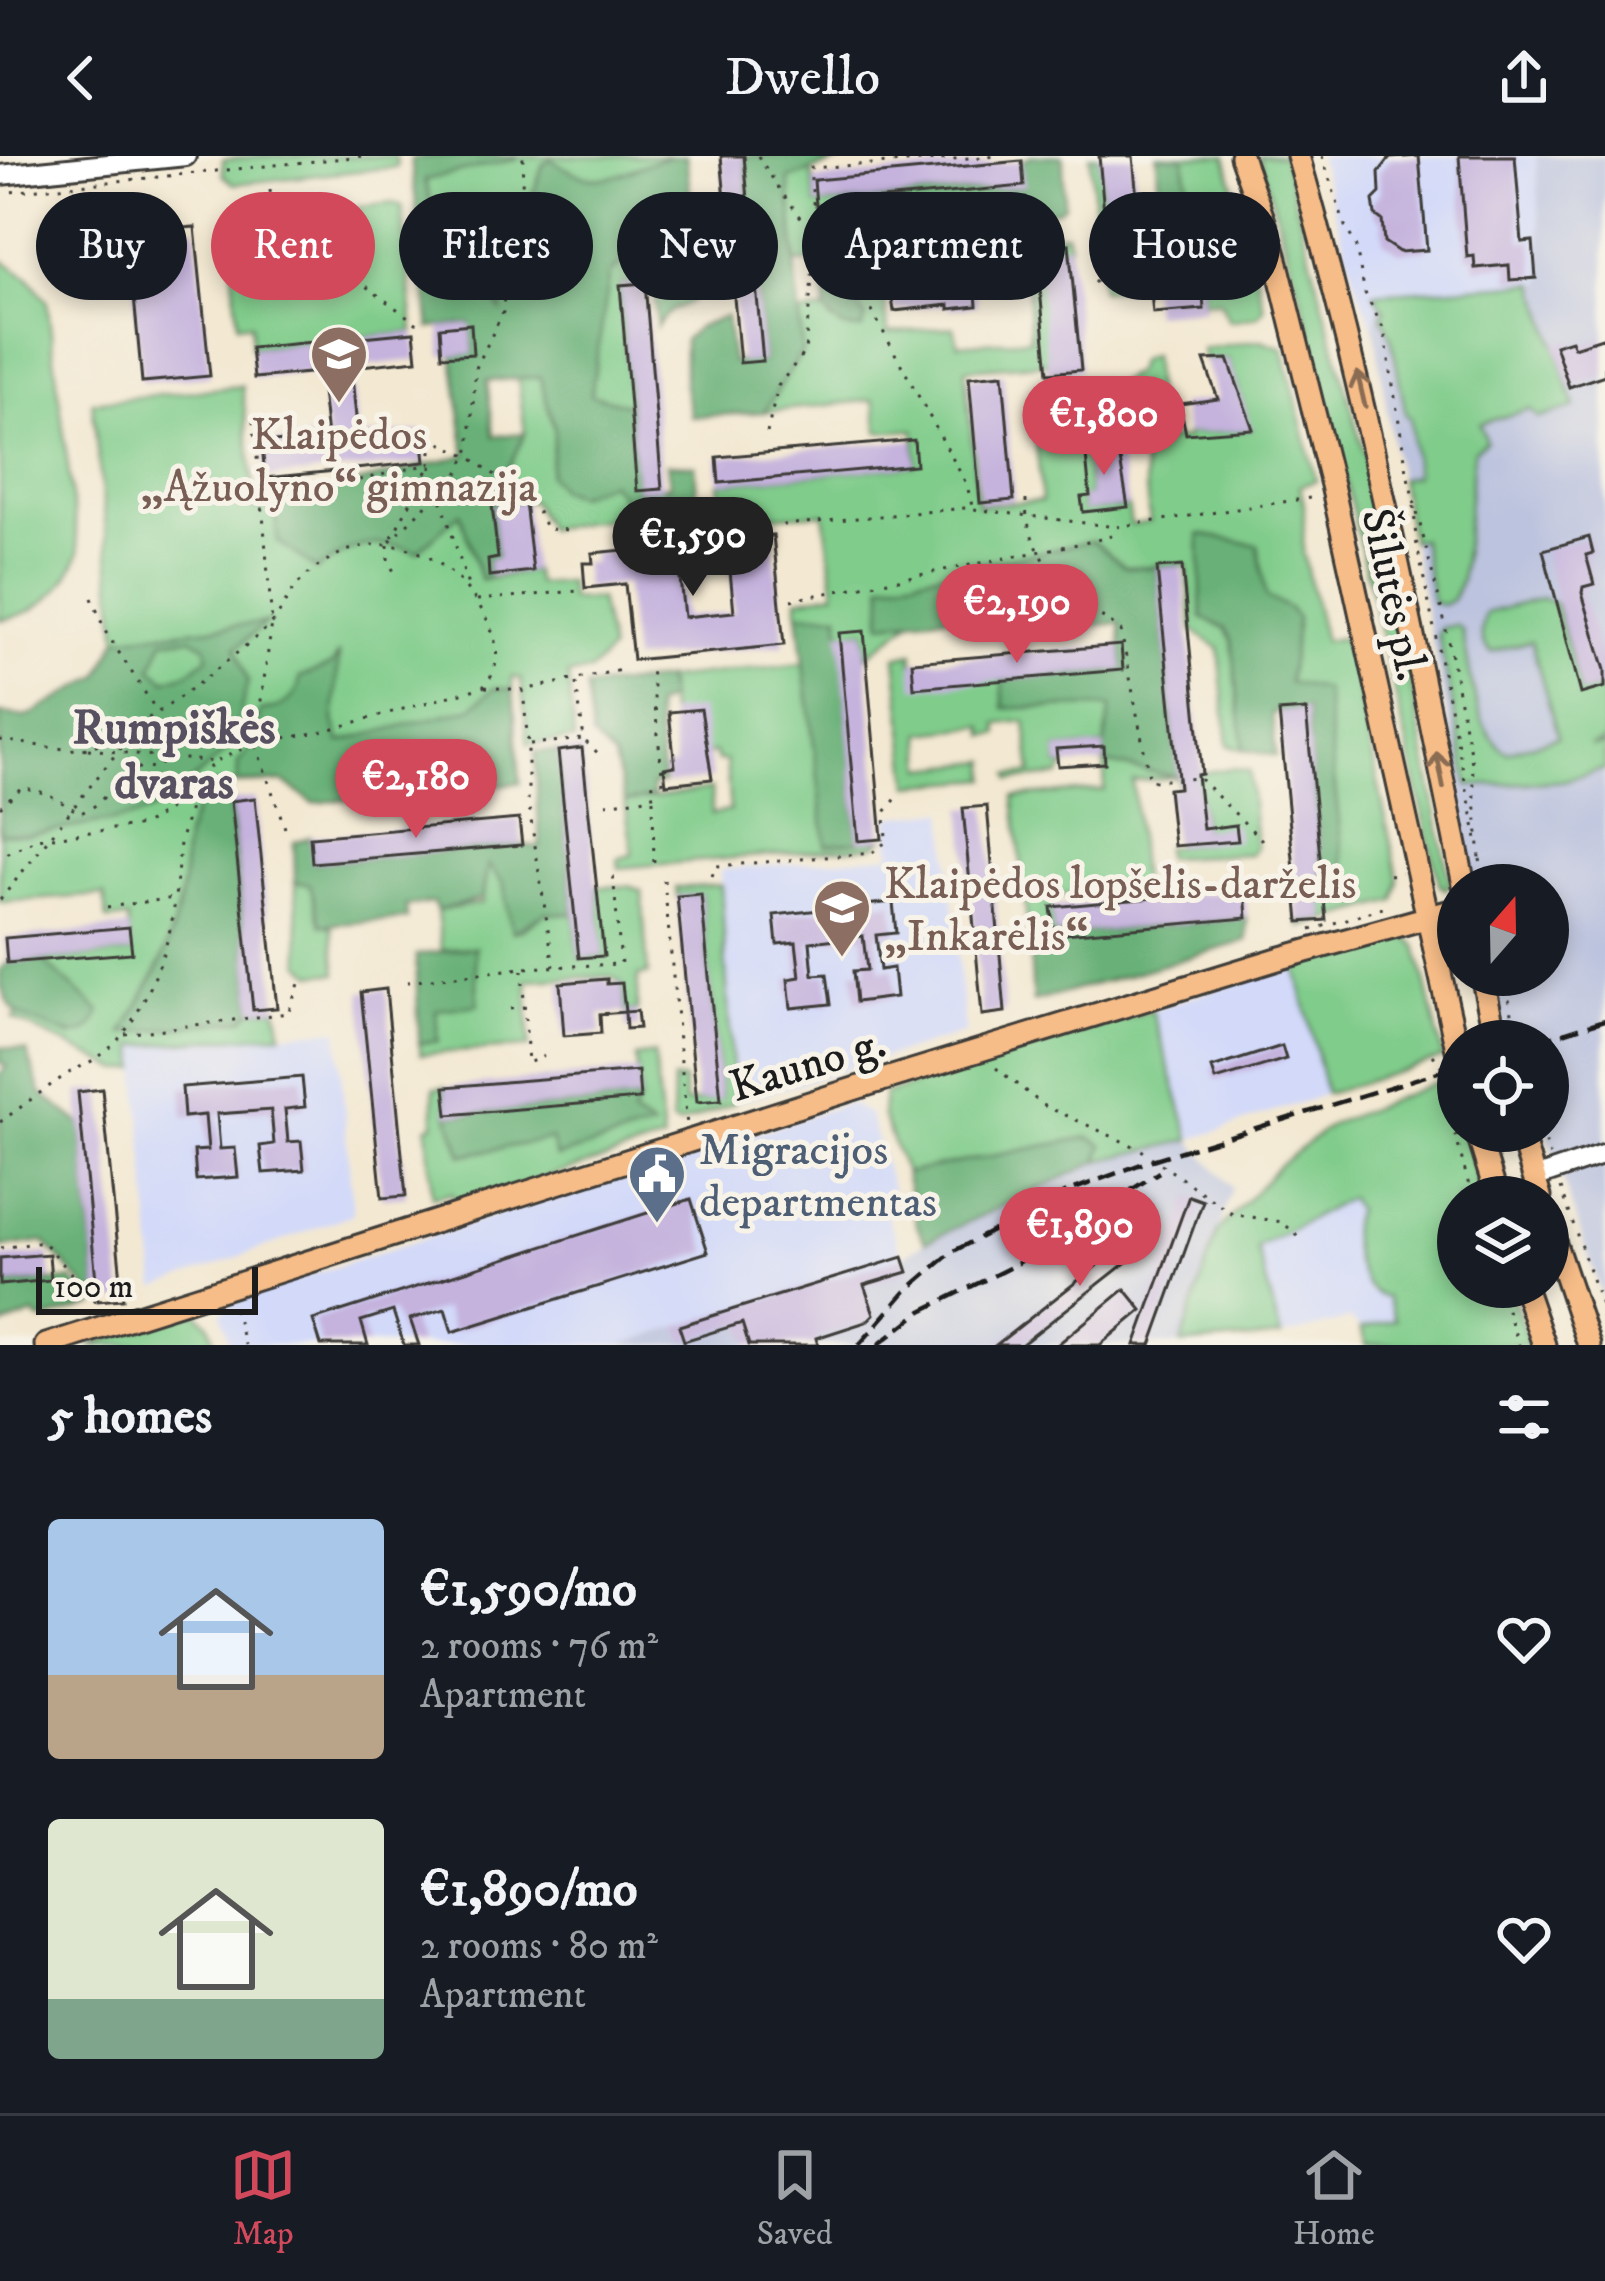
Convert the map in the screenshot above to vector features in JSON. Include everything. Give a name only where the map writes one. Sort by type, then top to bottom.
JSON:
[{"type":"main road","name":"Šilutės pl.","points":[[1241,156],[1273,247],[1332,485],[1450,1020]]},
{"type":"main road","name":"Šilutės pl.","points":[[1298,156],[1381,477],[1460,864]]},
{"type":"main road","name":"Kauno g.","points":[[46,1345],[866,1084],[1437,914]]},
{"type":"main road","points":[[1569,1285],[1589,1345]]},
{"type":"main road","points":[[1531,1308],[1544,1345]]},
{"type":"street","points":[[0,176],[186,156]]},
{"type":"street","points":[[1556,1176],[1605,1154]]},
{"type":"path","points":[[0,194],[364,156]]},
{"type":"path","points":[[389,542],[458,474],[466,455],[474,429],[476,368],[503,312],[506,249],[522,190],[523,156]]},
{"type":"path","points":[[758,156],[802,217]]},
{"type":"path","points":[[842,156],[847,166]]},
{"type":"path","points":[[812,192],[810,168],[1001,156]]},
{"type":"path","points":[[1322,156],[1355,243],[1366,293],[1384,330],[1407,471],[1443,615],[1472,763],[1480,858]]},
{"type":"path","points":[[270,190],[273,218],[423,328]]},
{"type":"path","points":[[767,433],[778,386],[805,351],[810,300]]},
{"type":"path","points":[[865,300],[967,485],[973,509]]},
{"type":"path","points":[[253,422],[272,623],[255,743],[285,828]]},
{"type":"path","points":[[484,687],[495,676],[492,625],[470,591],[430,464],[432,439],[466,455],[532,501],[547,529],[574,530]]},
{"type":"path","points":[[262,502],[430,464]]},
{"type":"path","points":[[395,573],[388,561],[389,542],[430,464]]},
{"type":"path","points":[[1381,477],[1407,471]]},
{"type":"path","points":[[783,525],[973,509],[1115,527],[1310,498]]},
{"type":"path","points":[[1413,498],[1424,579],[1481,864]]},
{"type":"path","points":[[1026,500],[1026,513],[1055,579],[1121,631],[1150,782],[1199,778],[1265,843]]},
{"type":"path","points":[[791,600],[1041,552],[1112,536],[1115,527]]},
{"type":"path","points":[[86,749],[158,712],[272,623],[299,584],[344,550],[389,542],[430,557],[470,591]]},
{"type":"path","points":[[476,601],[578,591]]},
{"type":"path","points":[[92,598],[105,631],[158,712]]},
{"type":"path","points":[[651,668],[662,783],[652,785],[654,869]]},
{"type":"path","points":[[0,857],[47,837],[144,825],[181,802],[214,762],[255,743],[320,732],[484,687],[523,689],[621,670]]},
{"type":"path","points":[[575,680],[584,739],[602,757]]},
{"type":"path","points":[[523,689],[528,801],[554,969]]},
{"type":"path","points":[[0,807],[22,787],[48,794],[69,810],[80,813],[96,808],[113,779],[130,769],[157,768],[199,720],[256,716]]},
{"type":"path","points":[[0,900],[143,720]]},
{"type":"path","points":[[528,745],[584,739]]},
{"type":"path","points":[[0,740],[214,762]]},
{"type":"path","points":[[0,1122],[101,1056],[123,1034],[162,961],[173,928],[180,843],[197,783]]},
{"type":"path","points":[[712,876],[716,866],[872,854],[886,842],[885,812],[899,795]]},
{"type":"path","points":[[606,804],[653,797]]},
{"type":"path","points":[[407,982],[522,968],[621,964],[613,874]]},
{"type":"path","points":[[664,880],[687,1127]]},
{"type":"path","points":[[106,907],[175,898]]},
{"type":"path","points":[[1299,933],[1389,906]]},
{"type":"path","points":[[522,968],[528,1063],[544,1057]]},
{"type":"path","points":[[123,1034],[288,1013],[299,984]]},
{"type":"path","points":[[510,1009],[524,1007]]},
{"type":"path","points":[[1433,1055],[1444,1070],[1466,1176]]},
{"type":"path","points":[[996,1068],[1060,1115],[1140,1149],[1232,1214],[1282,1222],[1300,1238]]},
{"type":"path","points":[[1569,1239],[1605,1317]]},
{"type":"path","points":[[0,1247],[44,1242],[105,1312]]},
{"type":"path","points":[[1506,1308],[1519,1345]]},
{"type":"path","points":[[234,1310],[245,1345]]},
{"type":"shaded area","points":[[1318,156],[1536,156],[1543,283],[1375,295],[1379,302],[1374,327],[1358,290]]},
{"type":"shaded area","points":[[1536,156],[1605,156],[1605,1305],[1569,1199],[1569,1176],[1561,1176],[1553,1152],[1569,1152],[1569,1020],[1502,1020],[1497,996],[1569,996],[1569,864],[1469,864],[1455,755],[1393,450],[1374,327],[1379,302],[1374,293],[1543,283]]},
{"type":"shaded area","name":"Klaipėdos lopšelis-darželis „Inkarėlis“","points":[[945,811],[965,1033],[734,1103],[720,870],[891,855],[889,817]]},
{"type":"shaded area","points":[[1295,963],[1326,1094],[1191,1140],[1152,1010]]},
{"type":"shaded area","points":[[338,1029],[353,1214],[156,1288],[135,1046]]},
{"type":"shaded area","points":[[849,1103],[869,1114],[893,1191],[882,1202],[903,1257],[620,1345],[230,1345],[221,1314],[233,1300]]},
{"type":"shaded area","points":[[1191,1140],[1232,1188],[1180,1345],[620,1345],[903,1257],[925,1242],[1099,1161]]},
{"type":"shaded area","points":[[1349,1198],[1356,1210],[1352,1218],[1364,1282],[1370,1291],[1387,1298],[1395,1321],[1361,1329],[1350,1319],[1281,1337],[1257,1248]]},
{"type":"green space","points":[[396,156],[397,167],[234,184],[223,175],[223,160]]},
{"type":"green space","points":[[516,156],[425,180],[428,192],[415,192],[411,159]]},
{"type":"green space","points":[[669,156],[611,180],[543,164],[535,192],[428,192],[425,179],[515,159]]},
{"type":"green space","points":[[686,156],[690,192],[617,192],[617,268],[610,273],[591,395],[630,405],[637,491],[670,485],[667,464],[695,465],[697,497],[677,512],[635,514],[610,482],[576,495],[559,490],[549,475],[555,431],[540,377],[487,381],[494,436],[525,433],[492,505],[498,558],[488,560],[489,576],[481,580],[460,513],[417,552],[389,545],[364,546],[317,570],[278,542],[274,505],[466,455],[453,355],[473,353],[470,324],[430,328],[427,300],[494,300],[501,310],[502,300],[593,300],[593,192],[533,192],[543,164],[551,159],[573,172],[606,178]]},
{"type":"green space","points":[[744,156],[840,156],[843,160],[789,179],[802,352],[764,412],[691,417],[684,382],[684,340],[698,327],[726,316],[732,362],[763,361],[757,300],[778,300],[778,192],[747,192]]},
{"type":"green space","points":[[1032,156],[1063,156],[1064,192],[959,192],[1023,186],[1022,161]]},
{"type":"green space","points":[[1090,156],[1099,156],[1103,192],[1093,192]]},
{"type":"green space","points":[[1157,156],[1184,156],[1189,192],[1159,192]]},
{"type":"green space","points":[[1184,156],[1226,156],[1235,192],[1189,192]]},
{"type":"green space","points":[[1259,156],[1283,156],[1372,483],[1446,864],[1437,864],[1437,873],[1309,325],[1280,227],[1280,192],[1270,192]]},
{"type":"green space","points":[[812,170],[815,192],[802,192],[802,263],[796,263],[789,178]]},
{"type":"green space","points":[[375,205],[399,206],[399,300],[411,300],[414,332],[251,348],[251,324],[238,323],[236,300],[375,300]]},
{"type":"green space","points":[[0,259],[28,277],[36,287],[36,300],[47,301],[79,553],[67,578],[49,598],[27,612],[0,620]]},
{"type":"green space","points":[[617,268],[630,405],[591,395],[609,273]]},
{"type":"green space","points":[[1536,283],[1575,407],[1539,418],[1529,409],[1480,424],[1486,441],[1474,450],[1461,581],[1452,600],[1433,603],[1421,539],[1411,541],[1399,479],[1415,475],[1410,417],[1382,316],[1385,310],[1374,293]]},
{"type":"green space","points":[[655,300],[692,300],[668,313],[657,326]]},
{"type":"green space","points":[[825,300],[855,300],[866,317],[862,329],[840,326],[825,310]]},
{"type":"green space","points":[[885,300],[888,333],[954,327],[958,344],[1030,339],[1028,300],[1059,300],[1047,363],[965,369],[978,505],[1042,501],[1032,400],[1039,392],[1097,391],[1111,406],[1117,442],[1085,445],[1090,496],[1081,498],[1083,511],[1128,507],[1131,525],[1150,522],[1137,416],[1108,389],[1134,372],[1139,360],[1152,355],[1159,439],[1252,429],[1228,359],[1204,360],[1202,349],[1261,340],[1283,348],[1316,481],[1300,486],[1303,553],[1324,641],[1342,638],[1355,675],[1399,881],[1395,901],[1301,927],[1299,922],[1325,920],[1323,889],[1345,882],[1325,691],[1288,683],[1297,618],[1266,597],[1225,628],[1232,639],[1244,750],[1228,745],[1219,648],[1193,631],[1187,565],[946,572],[883,583],[882,622],[914,619],[866,657],[864,631],[839,633],[839,614],[798,614],[798,599],[835,592],[824,513],[723,518],[719,483],[916,465],[915,430],[879,432],[874,400],[764,412],[802,352],[800,314],[825,310],[832,321],[855,303]]},
{"type":"green space","points":[[1262,300],[1264,308],[1257,316],[1229,321],[1220,301],[1203,301]]},
{"type":"green space","points":[[518,377],[540,377],[555,431],[549,475],[576,495],[611,481],[635,514],[547,529],[532,501],[492,505],[525,433]]},
{"type":"green space","points":[[242,386],[256,510],[444,463],[481,580],[533,571],[537,584],[568,582],[570,600],[599,599],[610,651],[589,672],[568,675],[574,740],[528,744],[521,679],[512,677],[520,783],[313,803],[284,782],[204,785],[185,838],[182,890],[173,928],[124,1033],[243,1019],[253,1010],[277,1008],[282,1034],[136,1046],[137,1069],[120,1070],[13,1019],[17,1013],[72,1037],[100,1012],[42,960],[131,953],[128,919],[107,920],[104,895],[0,902],[0,714],[27,717],[100,676],[118,638],[92,402]]},
{"type":"green space","points":[[1199,534],[1258,545],[1266,597],[1297,618],[1288,682],[1325,690],[1345,882],[1323,889],[1306,710],[1272,713],[1276,756],[1244,750],[1232,640],[1225,628],[1202,618]]},
{"type":"green space","points":[[1093,541],[1125,567],[1157,568],[1178,777],[1105,763],[1111,707],[1004,708],[1002,680],[1123,670],[1120,623],[1051,629],[1050,605],[882,623],[883,584]]},
{"type":"green space","points":[[1542,598],[1555,604],[1581,693],[1605,687],[1605,741],[1590,746],[1605,745],[1605,769],[1562,781],[1469,786],[1438,634],[1441,628],[1456,625],[1462,630],[1480,714],[1495,742],[1507,752],[1558,737],[1531,641],[1491,652],[1482,634],[1486,613]]},
{"type":"green space","points":[[798,614],[839,614],[858,841],[826,845]]},
{"type":"green space","points":[[267,622],[236,648],[248,681],[232,746],[167,804],[136,817],[27,835],[0,833],[0,714],[27,717],[100,676],[118,638]],"holes":[[[191,638],[206,647],[208,657],[188,673],[166,680],[152,668],[164,640]]]},
{"type":"green space","points":[[339,653],[334,721],[340,742],[471,708],[494,688],[513,689],[520,783],[313,803],[284,782],[237,783],[238,763],[255,743],[260,711],[288,702],[300,677],[332,665]]},
{"type":"green space","points":[[913,653],[912,662],[1002,680],[1005,708],[1112,706],[1104,746],[1057,749],[1058,766],[1066,765],[1059,776],[1011,780],[1010,775],[1032,773],[1026,721],[998,724],[999,734],[986,736],[984,726],[922,733],[925,768],[988,761],[988,779],[910,785],[896,657]]},
{"type":"green space","points":[[804,664],[826,844],[882,839],[874,846],[619,868],[618,859],[633,854],[625,802],[711,789],[712,814],[730,811],[726,761],[717,761],[715,753],[706,754],[669,712],[666,679]]},
{"type":"green space","points":[[666,679],[669,700],[655,706],[663,783],[652,785],[653,797],[625,802],[614,759],[592,737],[586,688]]},
{"type":"green space","points":[[558,751],[574,914],[545,913],[512,932],[503,883],[488,865],[482,898],[437,911],[433,903],[406,906],[407,919],[321,925],[310,884],[295,882],[294,842],[310,837],[313,863],[540,847],[535,752]]},
{"type":"green space","points":[[1105,763],[1178,777],[1232,768],[1249,771],[1256,847],[1251,854],[1165,858],[1164,847],[1205,843],[1198,786],[1179,788],[1177,777],[1133,781],[1141,885],[1050,897],[1054,935],[1030,949],[1014,797],[1104,790]]},
{"type":"green space","points":[[228,784],[253,1010],[243,1019],[123,1034],[162,961],[173,928],[182,890],[185,838],[204,785]]},
{"type":"green space","points":[[488,864],[503,883],[512,932],[545,913],[574,914],[579,958],[603,956],[597,887],[629,886],[642,891],[648,974],[638,976],[637,1011],[625,1012],[622,983],[609,976],[528,980],[529,1047],[421,1054],[419,1043],[438,1041],[435,1010],[475,947],[441,950],[437,911],[482,903]]},
{"type":"green space","points":[[295,882],[310,884],[321,924],[332,927],[337,973],[313,974],[301,963]]},
{"type":"green space","points":[[721,885],[734,1103],[679,1125],[672,1123],[673,1080],[683,1080],[685,1103],[721,1099],[701,895],[677,896],[676,888]]},
{"type":"green space","points":[[1247,918],[1247,941],[1033,1002],[1030,949],[1054,935]]},
{"type":"green space","points":[[1403,934],[1417,946],[1437,1032],[1437,1060],[1326,1094],[1295,963]]},
{"type":"green space","points":[[475,947],[478,1005],[436,1010],[438,1041],[419,1043],[416,955]]},
{"type":"green space","points":[[42,960],[100,1012],[84,1033],[63,1032],[28,1019],[7,999],[0,970],[7,963]]},
{"type":"green space","points":[[1152,1010],[1191,1140],[1099,1161],[1103,1145],[1089,1137],[905,1173],[882,1114],[884,1094]]},
{"type":"green space","points":[[0,1047],[27,1051],[41,1093],[81,1124],[98,1301],[44,1242],[0,1248],[0,1075],[7,1065],[0,1063]]},
{"type":"green space","points":[[654,1054],[663,1141],[454,1206],[452,1193],[432,1197],[427,1127],[434,1124],[434,1088],[445,1087],[448,1115],[462,1155],[551,1139],[556,1157],[651,1127],[632,1115],[640,1099],[636,1057]]},
{"type":"green space","points":[[1437,1082],[1437,1152],[1470,1152],[1476,1176],[1437,1176],[1437,1308],[1517,1308],[1529,1345],[1366,1345],[1361,1329],[1395,1320],[1387,1298],[1368,1285],[1356,1261],[1352,1234],[1356,1210],[1349,1198],[1257,1248],[1281,1337],[1181,1344],[1217,1232],[1278,1166],[1332,1124]]},
{"type":"green space","points":[[640,1099],[632,1115],[652,1128],[556,1157],[551,1139],[462,1155],[448,1115]]},
{"type":"green space","points":[[1089,1137],[1103,1145],[1099,1161],[925,1242],[905,1173]]},
{"type":"green space","points":[[71,1280],[94,1305],[41,1321],[34,1314],[0,1327],[0,1285]]},
{"type":"green space","points":[[195,1311],[209,1324],[216,1345],[88,1345]]},
{"type":"building","points":[[721,156],[744,156],[747,192],[724,192]]},
{"type":"building","points":[[1099,156],[1133,156],[1136,192],[1102,192]]},
{"type":"building","points":[[1419,156],[1427,250],[1399,252],[1384,242],[1382,220],[1375,215],[1373,200],[1380,193],[1379,172],[1390,158]]},
{"type":"building","points":[[1459,156],[1515,156],[1522,242],[1533,241],[1536,278],[1510,280],[1509,265],[1475,268],[1474,256],[1467,257]]},
{"type":"building","points":[[1022,161],[1024,186],[958,192],[815,192],[814,180]]},
{"type":"building","points":[[195,227],[210,376],[142,382],[134,300],[187,300],[187,228]]},
{"type":"building","points":[[1065,244],[1069,244],[1081,370],[1048,373],[1041,300],[1065,300]]},
{"type":"building","points":[[621,300],[646,300],[662,489],[637,491]]},
{"type":"building","points":[[734,300],[757,300],[763,361],[740,363]]},
{"type":"building","points":[[892,300],[977,300],[977,306],[894,311]]},
{"type":"building","points":[[1152,300],[1203,300],[1204,309],[1153,313]]},
{"type":"building","points":[[471,324],[473,354],[442,356],[440,327]]},
{"type":"building","name":"Klaipėdos „Ąžuolyno“ gimnazija","points":[[414,332],[417,360],[351,367],[358,437],[422,431],[425,462],[265,478],[262,443],[327,437],[320,372],[254,378],[251,348]]},
{"type":"building","points":[[1605,337],[1605,375],[1569,387],[1555,345],[1571,340],[1574,347]]},
{"type":"building","points":[[1228,359],[1253,429],[1186,434],[1180,404],[1218,399],[1204,360]]},
{"type":"building","points":[[1003,374],[1014,500],[980,503],[969,377]]},
{"type":"building","points":[[914,440],[916,465],[719,483],[717,457]]},
{"type":"building","points":[[1117,442],[1128,507],[1083,512],[1081,497],[1090,496],[1085,445]]},
{"type":"building","points":[[525,502],[533,571],[489,576],[488,560],[498,558],[492,505]]},
{"type":"building","points":[[773,535],[784,645],[633,660],[625,584],[585,588],[583,563],[593,563],[592,553],[689,544],[692,577],[680,578],[684,617],[734,612],[727,540]]},
{"type":"building","points":[[1589,537],[1593,553],[1586,555],[1594,584],[1583,587],[1582,593],[1605,670],[1605,687],[1581,694],[1543,550]]},
{"type":"building","points":[[1182,566],[1203,829],[1236,825],[1238,841],[1174,846],[1168,789],[1179,788],[1157,568]]},
{"type":"building","points":[[864,631],[882,839],[858,841],[839,633]]},
{"type":"building","points":[[1121,645],[1123,670],[914,688],[912,662]]},
{"type":"building","points":[[701,709],[712,779],[666,784],[664,768],[675,766],[669,712]]},
{"type":"building","points":[[1306,710],[1326,920],[1299,922],[1279,712]]},
{"type":"building","points":[[1104,746],[1105,763],[1058,766],[1056,749]]},
{"type":"building","points":[[582,748],[604,956],[579,958],[558,751]]},
{"type":"building","points":[[255,798],[277,1008],[253,1010],[231,801]]},
{"type":"building","points":[[987,806],[1005,1012],[982,1015],[963,808]]},
{"type":"building","points":[[519,819],[522,845],[312,863],[310,837]]},
{"type":"building","points":[[1245,890],[1247,918],[1054,935],[1051,907]]},
{"type":"building","points":[[701,894],[721,1100],[697,1102],[677,896]]},
{"type":"building","points":[[893,902],[896,933],[876,935],[880,970],[893,968],[896,997],[856,1002],[853,971],[867,970],[863,936],[810,942],[813,975],[827,974],[831,1004],[791,1008],[788,979],[800,977],[796,942],[777,944],[774,915]]},
{"type":"building","points":[[129,927],[132,953],[7,963],[5,938]]},
{"type":"building","points":[[607,979],[607,984],[622,983],[625,1012],[600,1014],[601,1033],[564,1036],[560,983]]},
{"type":"building","points":[[386,989],[406,1196],[382,1198],[361,992]]},
{"type":"building","points":[[637,1011],[639,1028],[626,1029],[625,1012]]},
{"type":"building","points":[[1282,1046],[1286,1059],[1216,1080],[1212,1068]]},
{"type":"building","points":[[638,1071],[640,1099],[448,1115],[445,1087]]},
{"type":"building","points":[[302,1077],[305,1107],[285,1109],[288,1142],[301,1141],[304,1170],[263,1173],[260,1146],[274,1144],[271,1110],[217,1114],[220,1149],[235,1148],[238,1177],[196,1180],[194,1151],[208,1150],[205,1115],[184,1117],[182,1087]]},
{"type":"building","points":[[102,1089],[123,1299],[98,1301],[78,1092]]},
{"type":"building","points":[[1189,1196],[1203,1201],[1151,1345],[1135,1345]]},
{"type":"building","points":[[691,1199],[708,1252],[452,1332],[445,1309],[410,1319],[419,1345],[404,1345],[393,1311],[361,1321],[368,1345],[321,1345],[313,1320]]},
{"type":"building","points":[[1146,1227],[1156,1239],[1021,1345],[996,1345]]},
{"type":"building","points":[[49,1254],[51,1280],[0,1285],[0,1258]]},
{"type":"building","points":[[903,1257],[908,1272],[864,1285],[874,1314],[866,1322],[816,1338],[818,1345],[749,1345],[742,1323],[684,1341],[679,1326]]},
{"type":"building","points":[[1125,1289],[1142,1310],[1100,1345],[1057,1345]]},
{"type":"railway","points":[[1569,1031],[1605,1020]]},
{"type":"railway","points":[[859,1345],[906,1291],[952,1252],[1069,1191],[1152,1160],[1437,1072]]},
{"type":"railway","points":[[878,1345],[922,1311],[1015,1265],[1159,1172]]},
{"type":"place","name":"Klaipėdos „Ąžuolyno“ gimnazija","points":[[339,405]]},
{"type":"place","name":"Klaipėdos lopšelis-darželis „Inkarėlis“","points":[[842,959]]},
{"type":"place","name":"Migracijos departmentas","points":[[657,1225]]},
{"type":"district","name":"Rumpiškės dvaras","points":[[174,754]]}]
